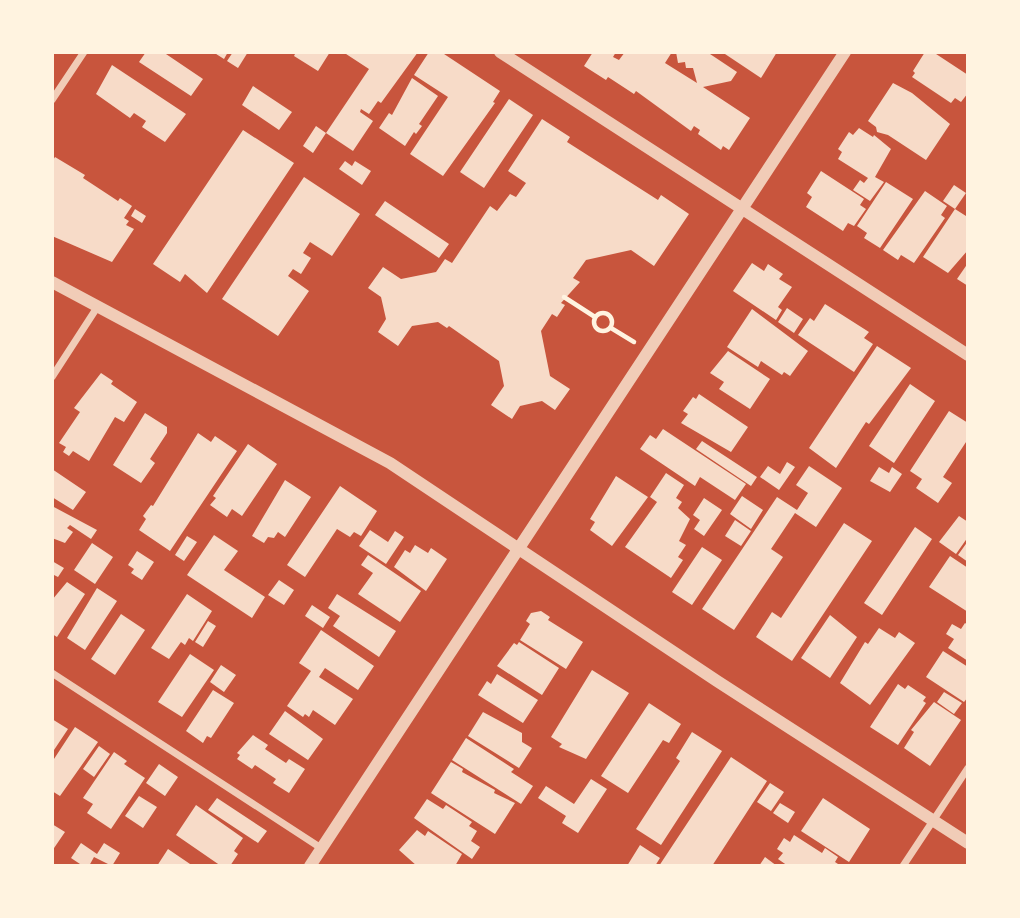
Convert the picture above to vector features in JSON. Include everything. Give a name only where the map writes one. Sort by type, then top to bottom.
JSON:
[{"type":"street","points":[[52,100],[84,52]]},
{"type":"street","points":[[500,52],[968,355]]},
{"type":"street","points":[[310,866],[845,52]]},
{"type":"street","points":[[52,282],[358,444],[968,843]]},
{"type":"street","points":[[52,377],[98,306]]},
{"type":"street","points":[[52,673],[321,848]]},
{"type":"street","points":[[903,866],[968,768]]},
{"type":"path","points":[[564,297],[595,317]]},
{"type":"path","points":[[601,313],[608,314],[613,320],[611,328],[605,332],[597,331],[593,325],[595,317],[601,313]]},
{"type":"path","points":[[611,328],[649,351]]},
{"type":"building","points":[[146,52],[163,52],[203,79],[191,96],[139,62]]},
{"type":"building","points":[[213,52],[228,52],[224,59]]},
{"type":"building","points":[[233,52],[248,52],[238,68],[227,61]]},
{"type":"building","points":[[296,52],[330,52],[318,71],[294,56]]},
{"type":"building","points":[[343,52],[418,52],[381,103],[378,101],[369,114],[361,109],[360,112],[373,121],[353,151],[326,133],[369,69]]},
{"type":"building","points":[[429,52],[441,52],[500,91],[493,102],[495,103],[443,176],[410,154],[448,97],[414,75]]},
{"type":"building","points":[[593,52],[616,52],[613,57],[619,60],[625,52],[672,52],[665,63],[697,83],[693,68],[686,68],[685,62],[678,63],[676,52],[707,52],[737,72],[731,81],[703,87],[750,118],[729,150],[723,146],[721,150],[698,134],[700,130],[694,126],[691,131],[636,91],[634,94],[608,77],[606,80],[584,66]]},
{"type":"building","points":[[722,52],[777,52],[761,78]]},
{"type":"building","points":[[925,52],[933,52],[968,75],[968,93],[961,102],[955,98],[951,103],[912,77]]},
{"type":"building","points":[[112,65],[186,114],[165,142],[142,127],[146,121],[134,113],[130,118],[96,94]]},
{"type":"building","points":[[412,78],[438,96],[419,124],[422,126],[416,134],[414,132],[405,146],[379,128],[389,113],[392,115]]},
{"type":"building","points":[[893,83],[912,93],[950,124],[926,160],[888,135],[877,132],[876,127],[868,121]]},
{"type":"building","points":[[253,86],[292,112],[279,130],[242,105]]},
{"type":"building","points":[[509,99],[533,115],[484,188],[460,172]]},
{"type":"building","points":[[542,119],[570,137],[567,142],[658,200],[661,195],[689,214],[654,266],[631,250],[586,260],[573,278],[580,282],[561,303],[565,305],[557,317],[552,314],[541,331],[550,376],[570,389],[555,410],[542,401],[520,406],[512,419],[491,405],[504,386],[499,361],[449,326],[447,328],[438,322],[412,326],[398,346],[378,332],[386,319],[381,297],[368,288],[383,267],[401,279],[436,272],[445,259],[452,263],[490,206],[497,211],[510,194],[516,197],[526,183],[508,171]]},
{"type":"building","points":[[316,126],[326,133],[313,153],[303,146]]},
{"type":"building","points":[[859,128],[873,137],[874,135],[891,149],[875,177],[884,182],[870,201],[853,190],[860,180],[864,183],[868,178],[838,159],[842,152],[838,149],[849,132],[853,135]]},
{"type":"building","points":[[243,130],[294,163],[207,293],[185,274],[180,282],[153,264]]},
{"type":"building","points":[[55,157],[85,175],[83,178],[118,201],[120,198],[132,206],[124,218],[129,221],[126,225],[134,229],[112,262],[52,236],[52,162]]},
{"type":"building","points":[[345,161],[352,166],[355,161],[371,171],[362,185],[339,169]]},
{"type":"building","points":[[821,171],[864,199],[860,205],[866,209],[854,226],[848,223],[843,231],[806,207],[812,197],[807,193]]},
{"type":"building","points":[[304,177],[360,214],[332,256],[310,242],[303,253],[311,258],[301,274],[293,269],[288,276],[309,291],[278,336],[222,299]]},
{"type":"building","points":[[886,182],[913,199],[880,248],[864,238],[867,233],[857,226]]},
{"type":"building","points":[[954,185],[966,193],[955,209],[943,201]]},
{"type":"building","points":[[925,191],[947,206],[941,215],[945,218],[914,263],[901,255],[898,260],[883,250]]},
{"type":"building","points":[[385,201],[449,244],[439,258],[375,215]]},
{"type":"building","points":[[135,209],[146,216],[142,223],[131,216]]},
{"type":"building","points":[[955,209],[966,216],[968,213],[968,250],[948,273],[923,257]]},
{"type":"building","points":[[752,263],[764,271],[768,264],[783,274],[779,279],[792,287],[778,307],[782,310],[776,320],[733,291]]},
{"type":"building","points":[[968,263],[968,286],[957,279]]},
{"type":"building","points":[[825,304],[869,332],[864,338],[873,344],[854,372],[798,335],[810,318],[814,321]]},
{"type":"building","points":[[787,308],[803,319],[794,333],[778,322]]},
{"type":"building","points":[[752,309],[808,351],[790,376],[784,372],[782,375],[761,361],[758,367],[727,347]]},
{"type":"building","points":[[877,346],[911,368],[869,424],[866,422],[836,468],[809,448]]},
{"type":"building","points":[[728,351],[770,379],[750,409],[719,389],[724,382],[710,373]]},
{"type":"building","points":[[101,373],[113,381],[111,384],[137,402],[124,422],[115,417],[89,461],[73,451],[69,456],[63,452],[66,447],[59,443],[80,412],[74,408]]},
{"type":"building","points":[[910,384],[935,401],[894,463],[869,446]]},
{"type":"building","points":[[699,394],[748,427],[731,452],[681,423],[688,414],[683,411],[693,397],[696,399]]},
{"type":"building","points":[[949,411],[968,423],[968,439],[943,477],[952,483],[938,503],[916,488],[922,479],[910,471]]},
{"type":"building","points":[[145,413],[167,427],[167,433],[150,459],[155,463],[141,483],[113,465]]},
{"type":"building","points":[[663,429],[746,484],[735,500],[700,477],[695,486],[640,449],[650,435],[656,439]]},
{"type":"building","points":[[198,433],[211,442],[215,436],[237,451],[170,551],[139,530],[146,519],[143,516],[151,505],[153,506]]},
{"type":"building","points":[[702,441],[757,477],[751,486],[696,449]]},
{"type":"building","points":[[248,444],[277,464],[242,516],[232,509],[227,517],[210,505],[216,498],[213,496]]},
{"type":"building","points":[[787,462],[795,467],[779,490],[760,477],[768,466],[780,474]]},
{"type":"building","points":[[809,466],[842,488],[816,527],[795,513],[771,549],[783,557],[734,630],[702,609],[777,497],[797,510],[808,493],[796,485]]},
{"type":"building","points":[[879,467],[889,473],[892,467],[902,474],[890,492],[870,481]]},
{"type":"building","points":[[52,469],[86,492],[73,510],[52,497]]},
{"type":"building","points":[[666,473],[684,485],[676,498],[682,502],[678,508],[690,519],[679,541],[686,545],[678,557],[683,560],[671,578],[625,547],[657,502],[650,497]]},
{"type":"building","points":[[616,476],[648,497],[612,546],[590,530],[595,522],[590,519]]},
{"type":"building","points":[[285,480],[311,497],[285,537],[278,532],[274,538],[268,537],[264,543],[252,536]]},
{"type":"building","points":[[340,486],[377,511],[361,536],[354,532],[350,537],[337,529],[305,577],[287,565]]},
{"type":"building","points":[[742,496],[763,510],[751,529],[730,514]]},
{"type":"building","points":[[704,498],[722,510],[704,536],[694,529],[700,520],[693,515]]},
{"type":"building","points":[[52,506],[97,530],[91,539],[70,525],[67,528],[73,532],[65,543],[52,538]]},
{"type":"building","points":[[959,516],[968,522],[968,537],[956,554],[939,542]]},
{"type":"building","points":[[735,520],[751,531],[741,546],[725,536]]},
{"type":"building","points":[[844,523],[872,541],[792,661],[756,637],[772,612],[781,618]]},
{"type":"building","points":[[915,527],[932,539],[882,615],[864,603]]},
{"type":"building","points":[[370,530],[388,542],[395,531],[404,537],[386,564],[359,546]]},
{"type":"building","points":[[214,535],[238,551],[224,570],[265,597],[252,618],[187,575]]},
{"type":"building","points":[[187,536],[197,542],[184,561],[175,555]]},
{"type":"building","points":[[968,541],[968,562],[958,555]]},
{"type":"building","points":[[92,543],[113,557],[95,584],[74,570]]},
{"type":"building","points":[[415,545],[428,553],[431,548],[447,559],[426,591],[394,567],[405,550],[410,553]]},
{"type":"building","points":[[702,547],[722,560],[692,605],[672,592]]},
{"type":"building","points":[[137,551],[154,562],[142,580],[131,573],[134,569],[128,565]]},
{"type":"building","points":[[368,555],[421,591],[400,622],[358,594],[373,573],[361,565]]},
{"type":"building","points":[[950,556],[968,568],[968,612],[929,587]]},
{"type":"building","points":[[52,561],[64,568],[58,577],[52,574]]},
{"type":"building","points":[[279,580],[294,590],[284,605],[268,595]]},
{"type":"building","points":[[67,582],[85,594],[57,637],[52,634],[52,600]]},
{"type":"building","points":[[97,588],[117,601],[85,650],[67,638]]},
{"type":"building","points":[[187,594],[212,611],[193,641],[189,638],[185,645],[181,642],[169,659],[151,648]]},
{"type":"building","points":[[337,594],[396,631],[379,657],[333,626],[340,616],[328,608]]},
{"type":"building","points":[[312,605],[330,617],[323,628],[305,616]]},
{"type":"building","points":[[541,611],[550,617],[548,620],[583,642],[566,669],[520,640],[530,624],[526,621],[531,613]]},
{"type":"building","points":[[121,614],[145,630],[115,675],[91,659]]},
{"type":"building","points":[[830,615],[857,637],[830,678],[801,658]]},
{"type":"building","points":[[208,621],[216,626],[203,647],[195,642]]},
{"type":"building","points":[[965,623],[968,625],[968,661],[948,648],[954,639],[946,634],[952,624],[961,629]]},
{"type":"building","points":[[879,628],[895,638],[899,632],[915,643],[870,705],[840,683],[865,642],[868,644]]},
{"type":"building","points":[[321,630],[374,666],[358,690],[325,668],[319,677],[353,699],[335,725],[313,710],[309,717],[305,714],[303,717],[287,706],[311,671],[299,663]]},
{"type":"building","points":[[519,642],[559,668],[542,695],[497,666],[514,643],[517,645]]},
{"type":"building","points":[[943,651],[968,667],[968,697],[964,702],[926,677]]},
{"type":"building","points":[[190,654],[214,670],[182,717],[158,702]]},
{"type":"building","points":[[221,665],[236,675],[224,692],[210,682]]},
{"type":"building","points":[[592,670],[629,693],[586,759],[559,747],[562,744],[551,737]]},
{"type":"building","points":[[497,674],[538,700],[523,723],[478,695],[487,681],[491,684]]},
{"type":"building","points":[[898,684],[905,689],[908,685],[926,697],[923,701],[926,703],[898,745],[870,727]]},
{"type":"building","points":[[213,690],[234,703],[211,738],[207,736],[203,743],[186,731]]},
{"type":"building","points":[[944,692],[962,703],[954,714],[937,702]]},
{"type":"building","points":[[934,702],[961,720],[930,766],[904,748],[914,732],[911,730]]},
{"type":"building","points":[[649,703],[681,724],[669,743],[663,740],[628,793],[601,776]]},
{"type":"building","points":[[285,711],[323,739],[308,760],[269,734]]},
{"type":"building","points":[[483,712],[522,733],[522,742],[532,748],[519,768],[468,736]]},
{"type":"building","points":[[52,719],[68,729],[52,753]]},
{"type":"building","points":[[75,727],[98,742],[60,796],[52,791],[52,762]]},
{"type":"building","points":[[692,732],[722,751],[661,845],[636,829],[680,761],[676,758]]},
{"type":"building","points":[[253,735],[268,745],[265,749],[286,763],[289,759],[305,769],[289,793],[273,783],[276,779],[255,765],[252,769],[237,759],[240,755],[237,753]]},
{"type":"building","points":[[466,738],[514,769],[511,772],[533,786],[521,804],[452,760]]},
{"type":"building","points":[[99,746],[110,754],[94,777],[83,769]]},
{"type":"building","points":[[114,752],[127,761],[124,764],[145,778],[111,829],[87,813],[93,804],[83,798]]},
{"type":"building","points":[[731,757],[767,781],[712,866],[659,866]]},
{"type":"building","points":[[451,762],[463,769],[462,772],[495,790],[494,793],[515,803],[495,834],[431,793]]},
{"type":"building","points":[[159,764],[178,777],[165,796],[146,783]]},
{"type":"building","points":[[591,779],[607,789],[578,833],[562,823],[566,816],[538,798],[546,786],[574,804]]},
{"type":"building","points":[[770,783],[784,792],[771,811],[757,802]]},
{"type":"building","points":[[139,796],[157,807],[143,828],[125,816]]},
{"type":"building","points":[[217,798],[267,831],[258,843],[208,810]]},
{"type":"building","points":[[823,798],[870,829],[849,862],[801,831]]},
{"type":"building","points":[[427,799],[443,809],[446,805],[472,822],[469,826],[477,831],[471,841],[480,847],[472,859],[414,818]]},
{"type":"building","points":[[780,803],[795,812],[788,823],[773,813]]},
{"type":"building","points":[[196,805],[243,838],[234,851],[238,854],[230,866],[221,866],[176,835]]},
{"type":"building","points":[[52,824],[65,832],[52,851]]},
{"type":"building","points":[[417,830],[425,836],[428,831],[462,854],[455,866],[417,866],[399,850]]},
{"type":"building","points":[[794,835],[822,853],[825,848],[838,857],[835,862],[841,866],[788,866],[778,859],[783,853],[777,849],[784,838],[790,842]]},
{"type":"building","points":[[81,843],[97,854],[104,843],[120,853],[112,866],[94,857],[89,866],[83,866],[71,858]]},
{"type":"building","points":[[640,845],[660,858],[655,866],[627,866]]},
{"type":"building","points":[[168,849],[193,866],[157,866]]},
{"type":"building","points":[[765,857],[777,866],[759,866]]}]
